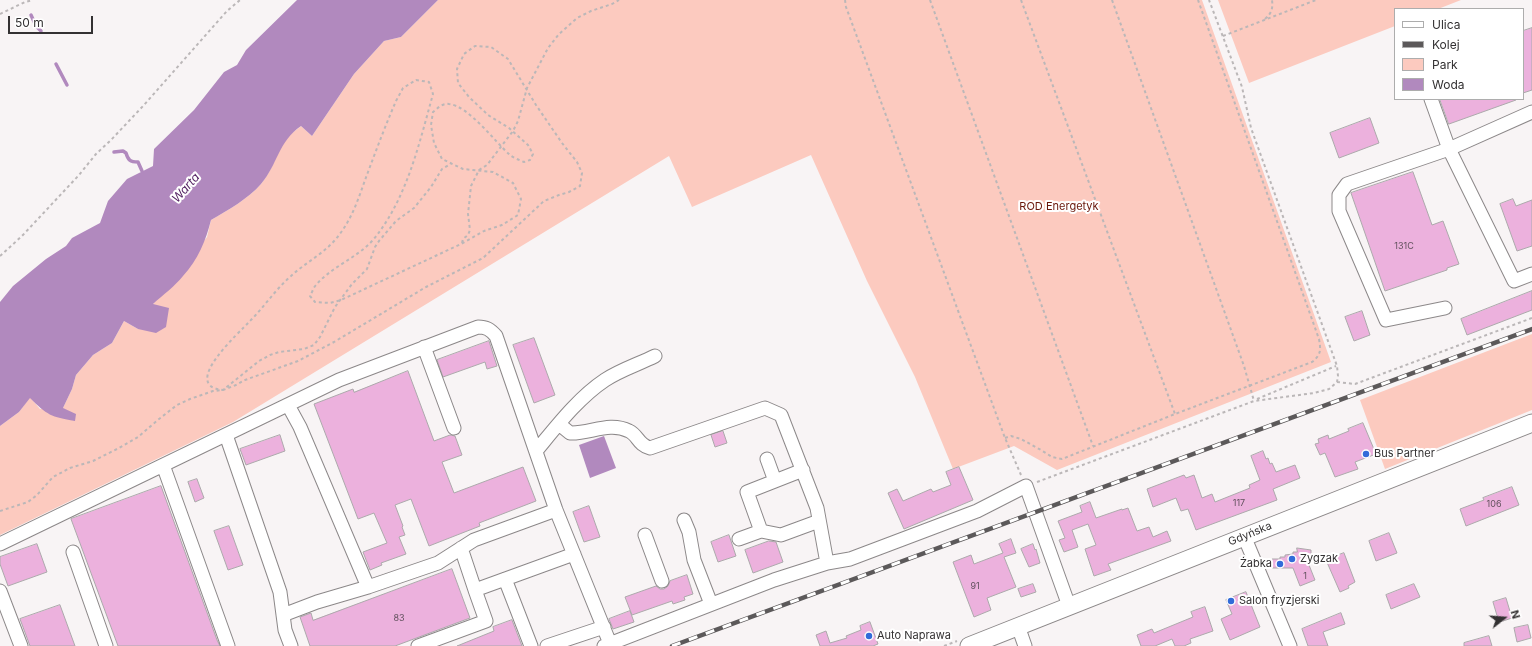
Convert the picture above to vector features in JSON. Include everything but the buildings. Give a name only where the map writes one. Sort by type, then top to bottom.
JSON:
[{"type":"main road","name":"Gdyńska","points":[[969,646],[1532,423]]},
{"type":"street","points":[[1431,100],[1449,149],[1514,281],[1532,274]]},
{"type":"street","points":[[1445,308],[1386,320],[1339,211],[1339,195],[1347,184],[1449,149],[1532,112]]},
{"type":"street","points":[[0,544],[338,380],[478,327],[485,327],[491,330],[496,336],[556,510],[604,627],[609,645],[774,580],[827,563],[850,559],[978,511],[1026,486],[1069,606]]},
{"type":"street","points":[[424,347],[454,428]]},
{"type":"street","points":[[536,451],[589,392],[606,380],[655,356]]},
{"type":"street","points":[[288,405],[300,427],[368,587]]},
{"type":"street","points":[[559,424],[570,433],[588,433],[602,427],[612,427],[630,431],[643,447],[650,448],[764,408],[782,414],[817,508],[827,563]]},
{"type":"street","points":[[226,435],[280,592],[285,630],[290,646]]},
{"type":"street","points":[[767,459],[775,480]]},
{"type":"street","points":[[163,465],[228,646]]},
{"type":"street","points":[[761,531],[747,492],[803,470]]},
{"type":"street","points":[[283,615],[316,602],[368,587],[438,563],[474,540],[556,510]]},
{"type":"street","points":[[684,520],[689,532],[694,560],[711,604]]},
{"type":"street","points":[[739,539],[761,531],[781,535],[819,521]]},
{"type":"street","points":[[645,535],[662,581]]},
{"type":"street","points":[[1244,536],[1290,646]]},
{"type":"street","points":[[418,646],[486,621],[461,548]]},
{"type":"street","points":[[73,552],[106,646]]},
{"type":"street","points":[[476,590],[574,554]]},
{"type":"street","points":[[506,579],[531,646]]},
{"type":"street","points":[[0,591],[21,646]]},
{"type":"street","points":[[1018,626],[1025,646]]},
{"type":"street","points":[[548,646],[604,627]]},
{"type":"path","points":[[0,14],[25,2],[33,0]]},
{"type":"path","points":[[0,256],[22,236],[79,175],[96,154],[144,105],[227,11],[240,0]]},
{"type":"path","points":[[461,244],[470,230],[468,214],[470,186],[479,170],[487,166],[512,132],[518,121],[527,88],[548,48],[558,34],[577,18],[591,11],[612,4],[618,0]]},
{"type":"path","points":[[846,0],[852,22],[1005,438],[1026,486],[1254,401],[1337,366]]},
{"type":"path","points":[[930,0],[1093,446]]},
{"type":"path","points":[[1021,0],[1175,414]]},
{"type":"path","points":[[1112,0],[1244,366],[1254,401]]},
{"type":"path","points":[[1005,438],[1011,436],[1021,438],[1052,457],[1062,459],[1312,362],[1318,357],[1321,349],[1319,339],[1198,0]]},
{"type":"path","points":[[1209,0],[1242,87],[1250,128],[1337,366],[1337,382],[1329,389],[1314,393],[1254,401]]},
{"type":"path","points":[[1264,20],[1270,15],[1272,0]]},
{"type":"path","points":[[1222,36],[1316,0]]},
{"type":"path","points":[[0,511],[28,502],[37,495],[53,477],[70,468],[93,461],[119,448],[138,437],[159,419],[190,399],[213,391],[223,390],[313,354],[426,287],[483,258],[544,201],[569,192],[580,186],[582,173],[577,162],[545,118],[508,59],[491,47],[475,46],[464,54],[457,69],[458,83],[469,97],[488,116],[528,145],[533,154],[530,160],[524,162],[511,156],[488,130],[460,108],[448,104],[441,105],[433,112],[431,125],[434,143],[442,158],[463,169],[493,172],[513,183],[521,199],[518,215],[502,225],[484,231],[461,244],[341,300],[330,304],[315,302],[310,296],[315,286],[355,256],[372,240],[392,212],[402,192],[411,169],[433,94],[429,82],[416,80],[403,88],[396,100],[352,216],[339,236],[291,276],[274,293],[251,321],[224,347],[210,367],[207,376],[209,383],[214,388],[223,390]]},
{"type":"path","points":[[223,390],[259,361],[270,355],[279,352],[304,349],[314,344],[320,337],[335,307],[352,284],[367,269],[375,247],[379,241],[396,221],[414,208],[431,187],[442,169],[452,164]]},
{"type":"path","points":[[1337,382],[1355,384],[1532,318]]},
{"type":"green space","name":"ROD Energetyk","points":[[438,0],[1202,0],[1331,362],[1057,470],[1014,446],[953,469],[915,377],[867,281],[811,155],[692,207],[669,156],[233,422],[0,535],[0,426],[19,412],[30,397],[40,409],[63,408],[72,389],[76,375],[93,355],[112,343],[124,321],[138,329],[153,304],[207,237],[211,220],[244,199],[261,184],[269,172],[282,145],[292,133],[301,126],[312,136],[354,74],[384,41],[401,37]]},
{"type":"green space","points":[[1218,0],[1461,0],[1441,8],[1394,8],[1394,26],[1249,83]]},
{"type":"green space","points":[[1532,334],[1532,410],[1385,469],[1360,400]]},
{"type":"water","name":"Warta","points":[[297,0],[438,0],[401,37],[384,41],[354,74],[312,136],[301,126],[293,132],[287,139],[261,184],[244,199],[211,220],[207,235],[193,263],[176,283],[153,304],[169,308],[166,327],[156,333],[138,329],[124,321],[112,343],[93,355],[76,375],[72,389],[63,408],[76,414],[75,421],[60,418],[45,412],[30,398],[19,412],[0,426],[0,302],[13,286],[46,259],[66,246],[72,238],[100,223],[108,201],[127,179],[153,166],[154,149],[194,110],[224,72],[237,65],[246,50]]},
{"type":"water","points":[[604,436],[616,468],[590,478],[579,445]]},
{"type":"waterway","points":[[31,15],[36,26],[41,31]]},
{"type":"waterway","points":[[56,64],[67,85]]},
{"type":"waterway","points":[[114,152],[123,151],[126,153],[130,160],[133,162],[138,162],[142,171]]},
{"type":"railway","points":[[672,646],[1532,329]]},
{"type":"place","name":"Bus Partner","points":[[1366,454]]},
{"type":"place","name":"Zygzak","points":[[1292,559]]},
{"type":"place","name":"Żabka","points":[[1280,564]]},
{"type":"place","name":"Salon fryzjerski","points":[[1231,601]]},
{"type":"place","name":"Auto Naprawa","points":[[869,636]]}]
